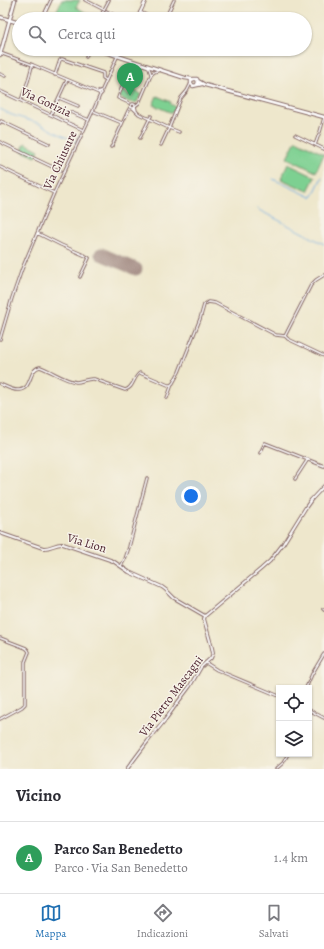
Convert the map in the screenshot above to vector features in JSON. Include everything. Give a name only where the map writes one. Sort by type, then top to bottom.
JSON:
[{"type":"main road","points":[[0,54],[15,0]]},
{"type":"main road","points":[[0,17],[10,20]]},
{"type":"main road","points":[[117,56],[185,78],[191,82],[193,86],[197,84],[205,85],[324,118]]},
{"type":"main road","points":[[191,82],[196,79],[197,84]]},
{"type":"street","points":[[45,12],[51,0]]},
{"type":"street","points":[[85,0],[107,12]]},
{"type":"street","points":[[104,10],[109,0]]},
{"type":"street","points":[[140,12],[146,0]]},
{"type":"street","points":[[168,12],[174,0]]},
{"type":"street","points":[[0,54],[33,65],[99,94]]},
{"type":"street","name":"Via Chiusure","points":[[0,339],[22,269],[54,193],[93,111],[99,94],[102,94],[101,92],[117,56]]},
{"type":"street","points":[[55,75],[60,60],[62,59],[103,73],[103,78],[106,80]]},
{"type":"street","points":[[21,100],[33,65]]},
{"type":"street","points":[[148,66],[151,71],[151,76]]},
{"type":"street","points":[[111,147],[128,111],[139,103],[151,76],[154,72],[160,70]]},
{"type":"street","points":[[0,74],[5,76]]},
{"type":"street","points":[[51,114],[60,98],[67,80]]},
{"type":"street","points":[[161,145],[180,100],[187,91],[191,82]]},
{"type":"street","points":[[123,84],[118,98],[133,106],[139,114],[179,132]]},
{"type":"street","points":[[187,91],[197,84]]},
{"type":"street","name":"Via Gorizia","points":[[0,91],[84,130]]},
{"type":"street","points":[[60,98],[78,106]]},
{"type":"street","points":[[93,111],[122,123]]},
{"type":"street","points":[[70,112],[89,120]]},
{"type":"street","points":[[140,138],[151,116]]},
{"type":"street","points":[[316,145],[324,118]]},
{"type":"street","points":[[0,123],[1,121],[49,144]]},
{"type":"street","points":[[295,135],[324,149]]},
{"type":"street","points":[[0,142],[64,173]]},
{"type":"street","points":[[0,167],[54,193]]},
{"type":"street","points":[[37,233],[89,258],[80,277]]},
{"type":"street","points":[[285,336],[311,285],[324,275]]},
{"type":"street","points":[[166,398],[171,385],[179,372],[206,303],[215,303],[276,335],[285,336],[288,340],[324,356]]},
{"type":"street","points":[[0,384],[15,390],[21,390],[28,384],[35,369],[40,367],[73,381],[80,381],[90,378],[125,390],[131,387],[136,375],[140,373],[171,385]]},
{"type":"street","points":[[260,453],[265,442],[324,466]]},
{"type":"street","points":[[295,479],[308,459]]},
{"type":"street","points":[[121,566],[127,554],[147,478]]},
{"type":"street","points":[[204,616],[270,561],[284,544],[311,500],[324,486]]},
{"type":"street","name":"Via Lion","points":[[0,533],[43,548],[48,548],[56,544],[63,544],[110,560],[129,572],[162,587],[174,598],[204,616]]},
{"type":"street","name":"Via Pietro Mascagni","points":[[127,769],[166,720],[190,686],[201,667],[211,658],[213,653],[204,616]]},
{"type":"street","points":[[0,638],[26,648],[29,652],[25,662],[25,704],[0,719]]},
{"type":"street","points":[[307,685],[324,654]]},
{"type":"street","points":[[206,663],[217,670],[276,695]]},
{"type":"street","points":[[312,712],[324,718]]},
{"type":"street","points":[[276,769],[283,763],[286,757]]},
{"type":"green space","points":[[62,0],[80,0],[76,7],[85,12],[56,12]]},
{"type":"green space","points":[[132,89],[141,94],[137,102],[130,102],[119,97],[121,91],[130,95]]},
{"type":"green space","points":[[157,96],[171,102],[170,104],[176,107],[172,113],[153,105]]},
{"type":"green space","points":[[296,140],[324,154],[316,172],[287,158]]},
{"type":"green space","points":[[25,143],[39,150],[36,157],[22,151]]},
{"type":"green space","points":[[288,164],[315,177],[308,191],[281,179]]},
{"type":"waterway","points":[[0,109],[12,115],[41,124],[76,142],[79,135]]},
{"type":"waterway","points":[[273,179],[311,197],[313,196],[322,177]]},
{"type":"waterway","points":[[257,209],[324,244]]},
{"type":"runway","points":[[101,254],[136,269]]},
{"type":"place","name":"Parco San Benedetto","points":[[130,96]]}]
